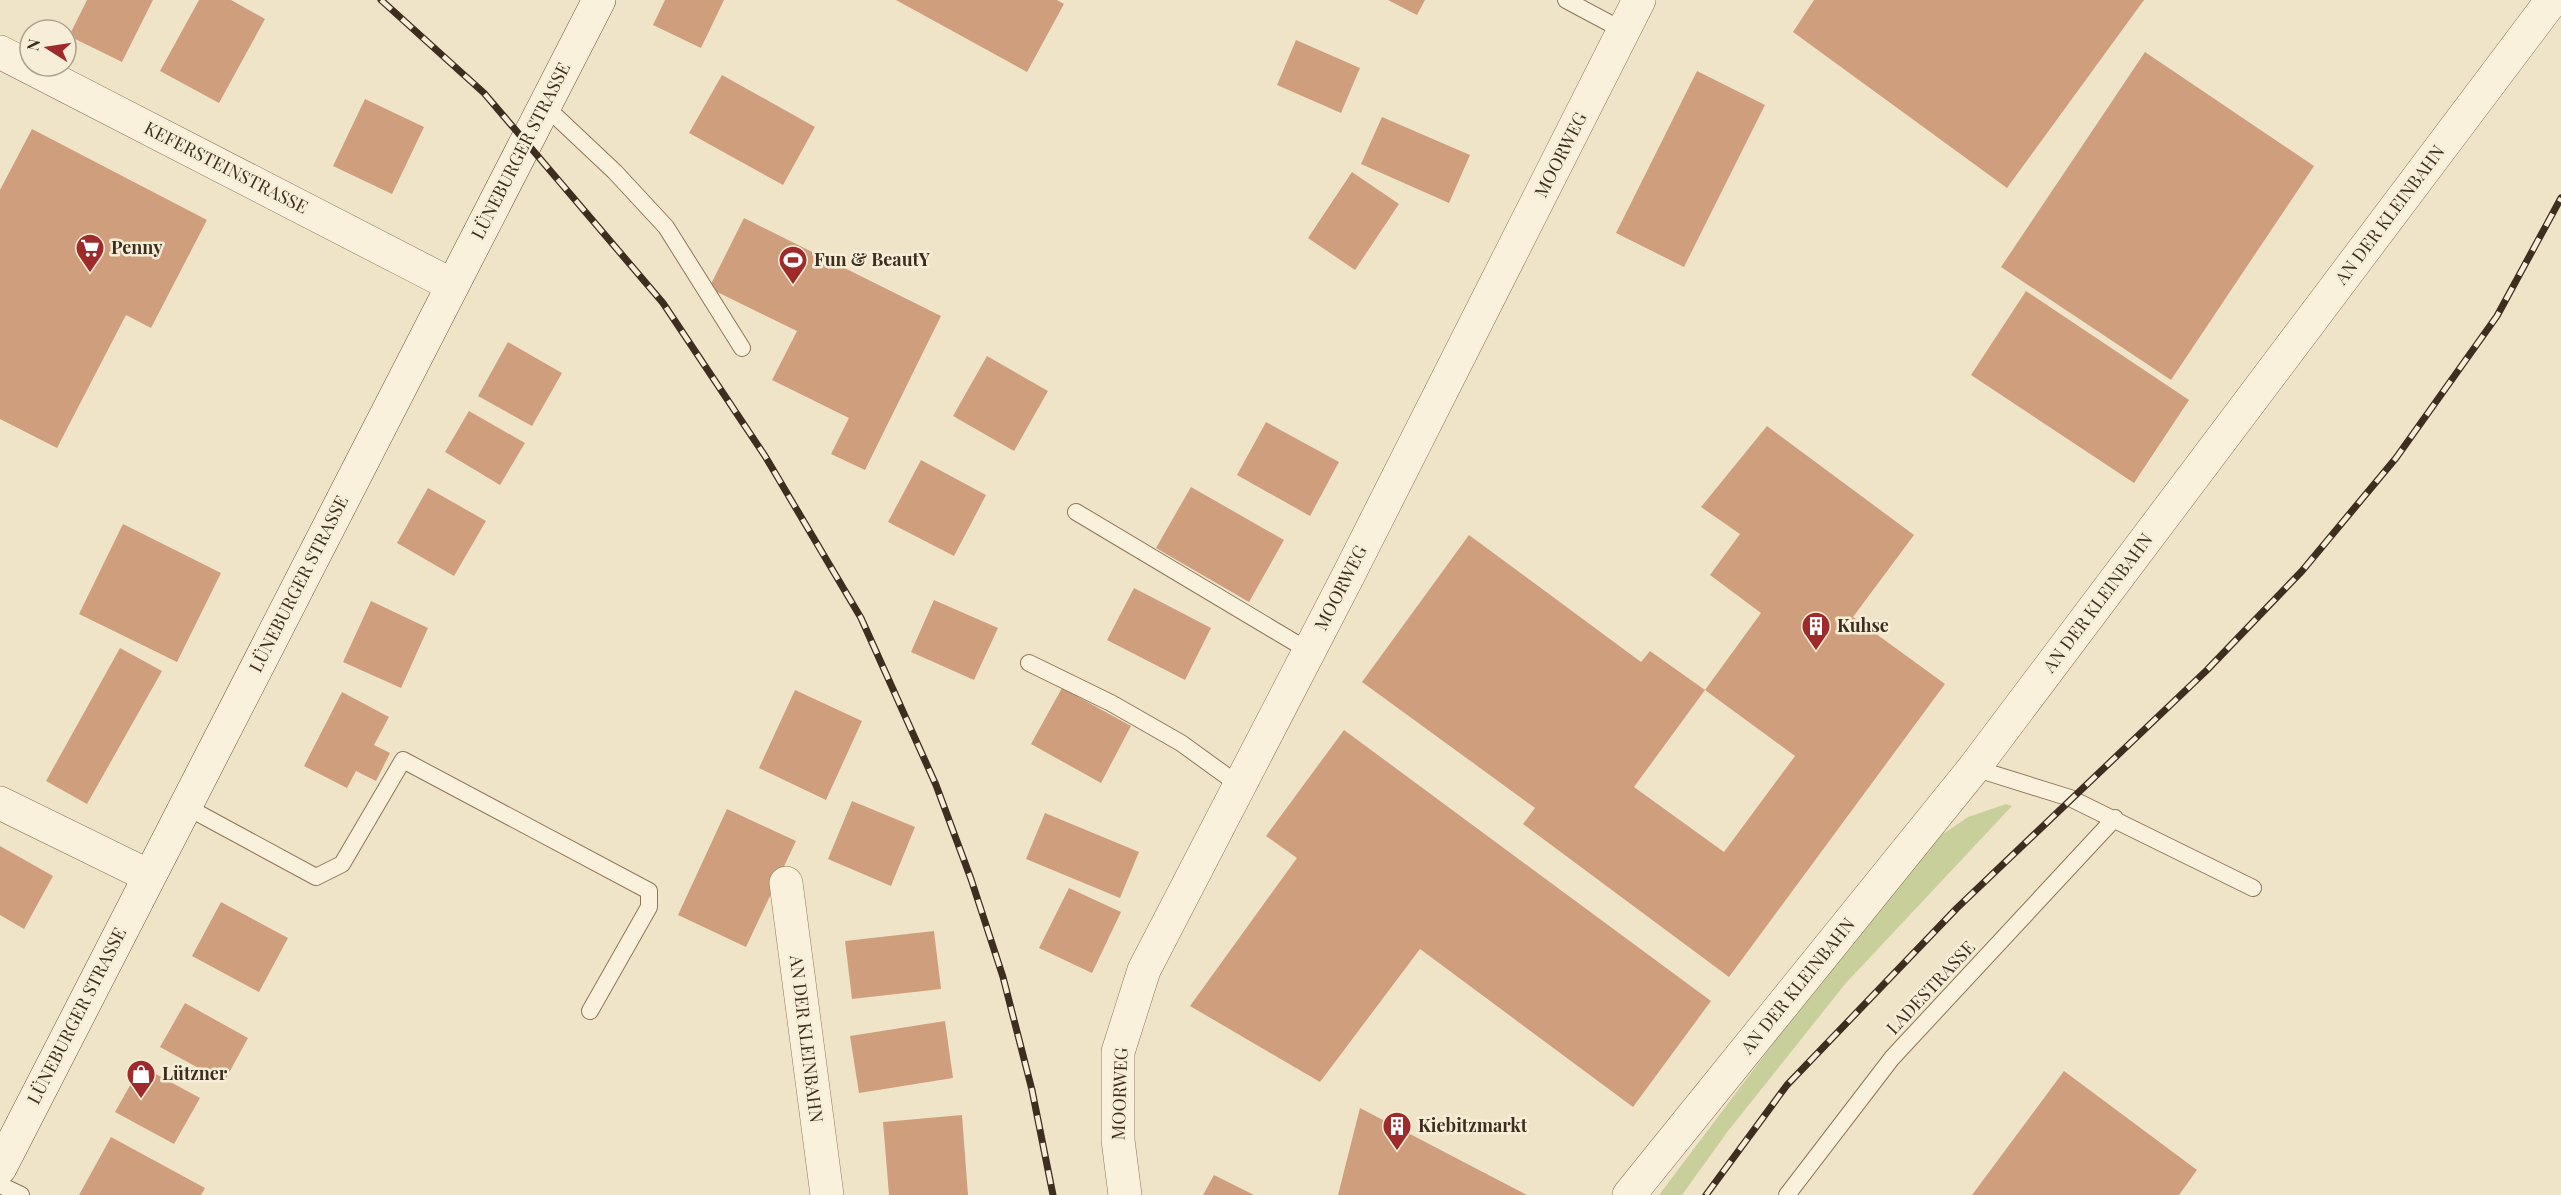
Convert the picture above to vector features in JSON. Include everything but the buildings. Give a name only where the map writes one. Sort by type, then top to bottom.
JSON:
[{"type":"street","name":"LÜNEBURGER STRASSE","points":[[0,1168],[599,0]]},
{"type":"street","name":"MOORWEG","points":[[1125,1195],[1118,1140],[1118,1052],[1144,970],[1309,651],[1639,0]]},
{"type":"street","name":"AN DER KLEINBAHN","points":[[1629,1195],[1974,768],[2552,0]]},
{"type":"street","name":"KEFERSTEINSTRASSE","points":[[0,52],[452,285]]},
{"type":"street","points":[[0,804],[149,876]]},
{"type":"street","name":"AN DER KLEINBAHN","points":[[786,883],[827,1195]]},
{"type":"lane","points":[[1566,0],[1624,31]]},
{"type":"lane","points":[[545,106],[615,172],[666,227],[742,348]]},
{"type":"lane","points":[[1076,512],[1309,651]]},
{"type":"lane","points":[[1029,663],[1111,703],[1171,738],[1239,785]]},
{"type":"lane","points":[[185,806],[316,877],[342,864],[403,760],[649,891],[649,907],[590,1011]]},
{"type":"lane","points":[[1974,768],[2070,798],[2115,818],[2253,888]]},
{"type":"lane","name":"LADESTRASSE","points":[[1787,1195],[1892,1058],[2115,818]]},
{"type":"lane","points":[[0,1185],[21,1195]]},
{"type":"green space","points":[[2006,804],[2012,806],[1846,983],[1728,1131],[1682,1195],[1659,1195],[1815,988],[1940,836],[1968,817]]},
{"type":"railway","points":[[381,0],[484,93],[663,303],[765,456],[861,618],[936,785],[971,879],[1003,977],[1032,1090],[1053,1195]]},
{"type":"railway","points":[[1706,1195],[1787,1085],[1957,908],[2207,670],[2302,571],[2396,458],[2497,316],[2561,198]]},
{"type":"place","name":"Penny","points":[[90,274]]},
{"type":"place","name":"Fun & BeautY","points":[[793,286]]},
{"type":"place","name":"Kuhse","points":[[1816,652]]},
{"type":"place","name":"Lützner","points":[[141,1100]]},
{"type":"place","name":"Kiebitzmarkt","points":[[1397,1152]]}]
